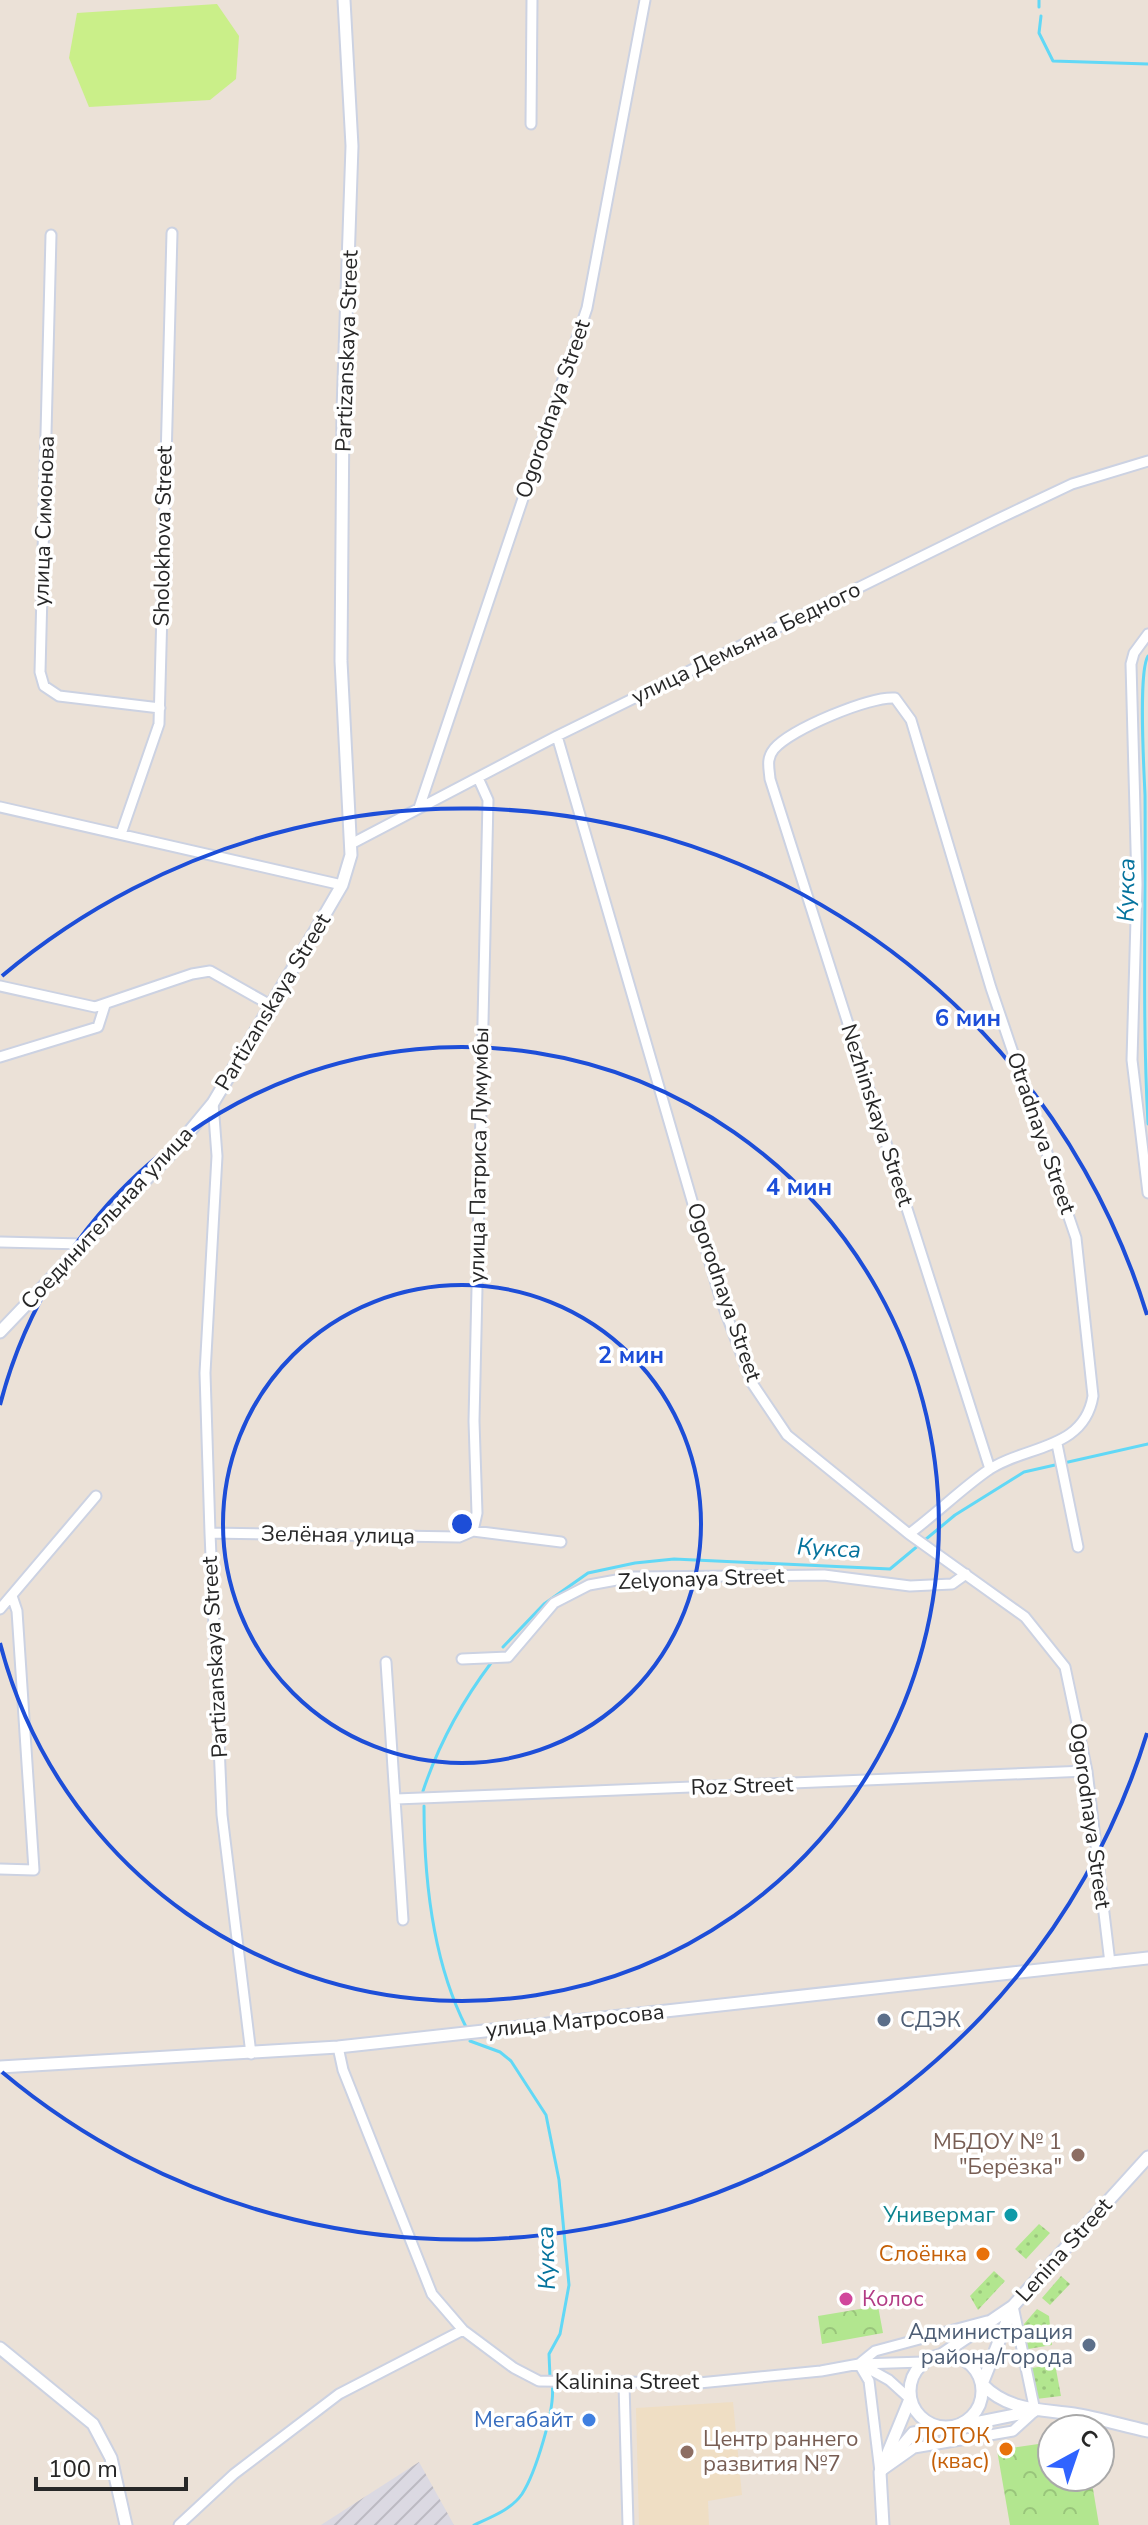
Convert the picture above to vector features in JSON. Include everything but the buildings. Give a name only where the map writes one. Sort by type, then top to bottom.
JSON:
[{"type":"street","name":"Partizanskaya Street","points":[[251,2054],[222,1815],[210,1533],[205,1373],[217,1156],[213,1103],[342,885],[351,844],[341,661],[343,410],[352,146],[344,0]]},
{"type":"street","points":[[531,124],[532,0]]},
{"type":"street","name":"Ogorodnaya Street","points":[[419,808],[587,308],[645,0]]},
{"type":"street","name":"Sholokhova Street","points":[[121,834],[159,724],[172,233]]},
{"type":"street","name":"улица Симонова","points":[[51,235],[40,672],[44,686],[59,696],[160,708]]},
{"type":"street","name":"улица Демьяна Бедного","points":[[351,844],[479,780],[557,736],[1072,484],[1147,464]]},
{"type":"street","points":[[1148,634],[1134,653],[1131,664],[1137,884],[1132,1060],[1148,1193]]},
{"type":"street","name":"Otradnaya Street","points":[[768,760],[776,747],[802,730],[879,697],[895,698],[911,720],[991,988],[1076,1238],[1093,1396],[1090,1411],[1057,1444]]},
{"type":"street","name":"Ogorodnaya Street","points":[[557,736],[720,1297],[752,1383],[787,1435],[913,1536],[1025,1617],[1065,1667],[1087,1771],[1110,1963]]},
{"type":"street","name":"Nezhinskaya Street","points":[[768,760],[770,779],[990,1469]]},
{"type":"street","name":"улица Патриса Лумумбы","points":[[473,1531],[477,1513],[474,1390],[488,800],[479,780]]},
{"type":"street","points":[[0,807],[342,885]]},
{"type":"street","points":[[0,986],[95,1007],[210,971],[272,1006]]},
{"type":"street","points":[[0,1057],[98,1027],[105,1005]]},
{"type":"street","name":"Соединительная улица","points":[[0,1332],[175,1149],[213,1103]]},
{"type":"street","points":[[0,1242],[83,1244]]},
{"type":"street","points":[[913,1536],[990,1469],[1057,1444],[1078,1547]]},
{"type":"street","points":[[0,1609],[96,1496]]},
{"type":"street","name":"Зелёная улица","points":[[210,1533],[459,1537],[473,1531],[561,1542]]},
{"type":"street","name":"Zelyonaya Street","points":[[462,1659],[508,1657],[554,1603],[589,1585],[633,1577],[824,1575],[910,1586],[952,1584],[966,1574]]},
{"type":"street","points":[[0,1869],[34,1870],[17,1611],[12,1596]]},
{"type":"street","points":[[386,1662],[403,1920]]},
{"type":"street","name":"Roz Street","points":[[396,1799],[1087,1771]]},
{"type":"street","name":"улица Матросова","points":[[0,2067],[338,2047],[1148,1958]]},
{"type":"street","points":[[179,2525],[234,2474],[339,2394],[463,2330],[432,2294],[343,2070],[338,2047]]},
{"type":"street","name":"Lenina Street","points":[[941,2355],[1013,2306],[1148,2157]]},
{"type":"street","points":[[859,2364],[889,2380],[910,2399],[925,2421],[951,2427],[976,2412],[982,2384],[1013,2306]]},
{"type":"street","name":"Lenina Street","points":[[1013,2306],[1035,2411]]},
{"type":"street","name":"Kalinina Street","points":[[463,2330],[514,2368],[539,2381],[699,2383],[821,2371],[859,2364],[875,2351],[1000,2317]]},
{"type":"street","points":[[0,2348],[93,2424],[111,2458],[126,2525]]},
{"type":"street","points":[[859,2364],[924,2362],[941,2355],[959,2357],[969,2363],[982,2384],[996,2398],[1035,2411],[1074,2414],[1148,2431]]},
{"type":"street","points":[[880,2472],[910,2399],[912,2378],[924,2362]]},
{"type":"street","points":[[859,2364],[869,2381],[883,2525]]},
{"type":"street","points":[[624,2384],[628,2525]]},
{"type":"street","points":[[880,2472],[913,2433],[1035,2411]]},
{"type":"street","points":[[880,2472],[914,2448],[1013,2431],[1035,2411]]},
{"type":"shaded area","name":"Центр раннего развития №7","points":[[733,2402],[742,2495],[708,2501],[709,2525],[639,2525],[636,2408]]},
{"type":"shaded area","points":[[419,2462],[454,2525],[321,2525]]},
{"type":"green space","points":[[217,4],[239,36],[236,79],[210,100],[89,107],[69,58],[77,13]]},
{"type":"green space","points":[[1039,2224],[1050,2233],[1026,2259],[1015,2249]]},
{"type":"green space","points":[[994,2271],[1005,2281],[978,2310],[970,2296]]},
{"type":"green space","points":[[1061,2276],[1070,2284],[1050,2305],[1042,2298]]},
{"type":"green space","points":[[878,2306],[883,2333],[822,2344],[818,2316]]},
{"type":"green space","points":[[1037,2309],[1049,2316],[1052,2345],[1028,2349],[1024,2324]]},
{"type":"green space","points":[[1055,2364],[1061,2396],[1036,2399],[1032,2368]]},
{"type":"green space","points":[[1036,2444],[1036,2493],[1094,2493],[1099,2525],[1010,2525],[997,2450]]},
{"type":"waterway","name":"Кукса","points":[[1039,0],[1039,7]]},
{"type":"waterway","name":"Кукса","points":[[1041,16],[1039,33],[1053,61],[1148,64]]},
{"type":"waterway","name":"Кукса","points":[[1148,656],[1143,681],[1142,722],[1148,1124]]},
{"type":"waterway","name":"Кукса","points":[[503,1647],[544,1604],[588,1573],[674,1559],[890,1569],[955,1515],[1024,1472],[1148,1444]]},
{"type":"waterway","name":"Кукса","points":[[423,1791],[452,1724],[491,1663]]},
{"type":"waterway","name":"Кукса","points":[[424,1806],[426,1861],[438,1947],[466,2027]]},
{"type":"waterway","name":"Кукса","points":[[470,2041],[500,2052],[511,2061],[546,2115],[559,2180],[569,2285],[560,2334],[549,2354],[550,2377]]},
{"type":"waterway","name":"Кукса","points":[[474,2525],[506,2509],[522,2494],[543,2441],[551,2409],[552,2385]]},
{"type":"place","name":"СДЭК","points":[[884,2020]]},
{"type":"place","name":"МБДОУ № 1 \"Берёзка\"","points":[[1078,2155]]},
{"type":"place","name":"Универмаг","points":[[1011,2215]]},
{"type":"place","name":"Слоёнка","points":[[983,2254]]},
{"type":"place","name":"Колос","points":[[846,2299]]},
{"type":"place","name":"Администрация района/города","points":[[1089,2345]]},
{"type":"place","name":"Мегабайт","points":[[589,2420]]},
{"type":"place","name":"ЛОТОК (квас)","points":[[1006,2449]]},
{"type":"place","name":"Центр раннего развития №7","points":[[687,2452]]}]
